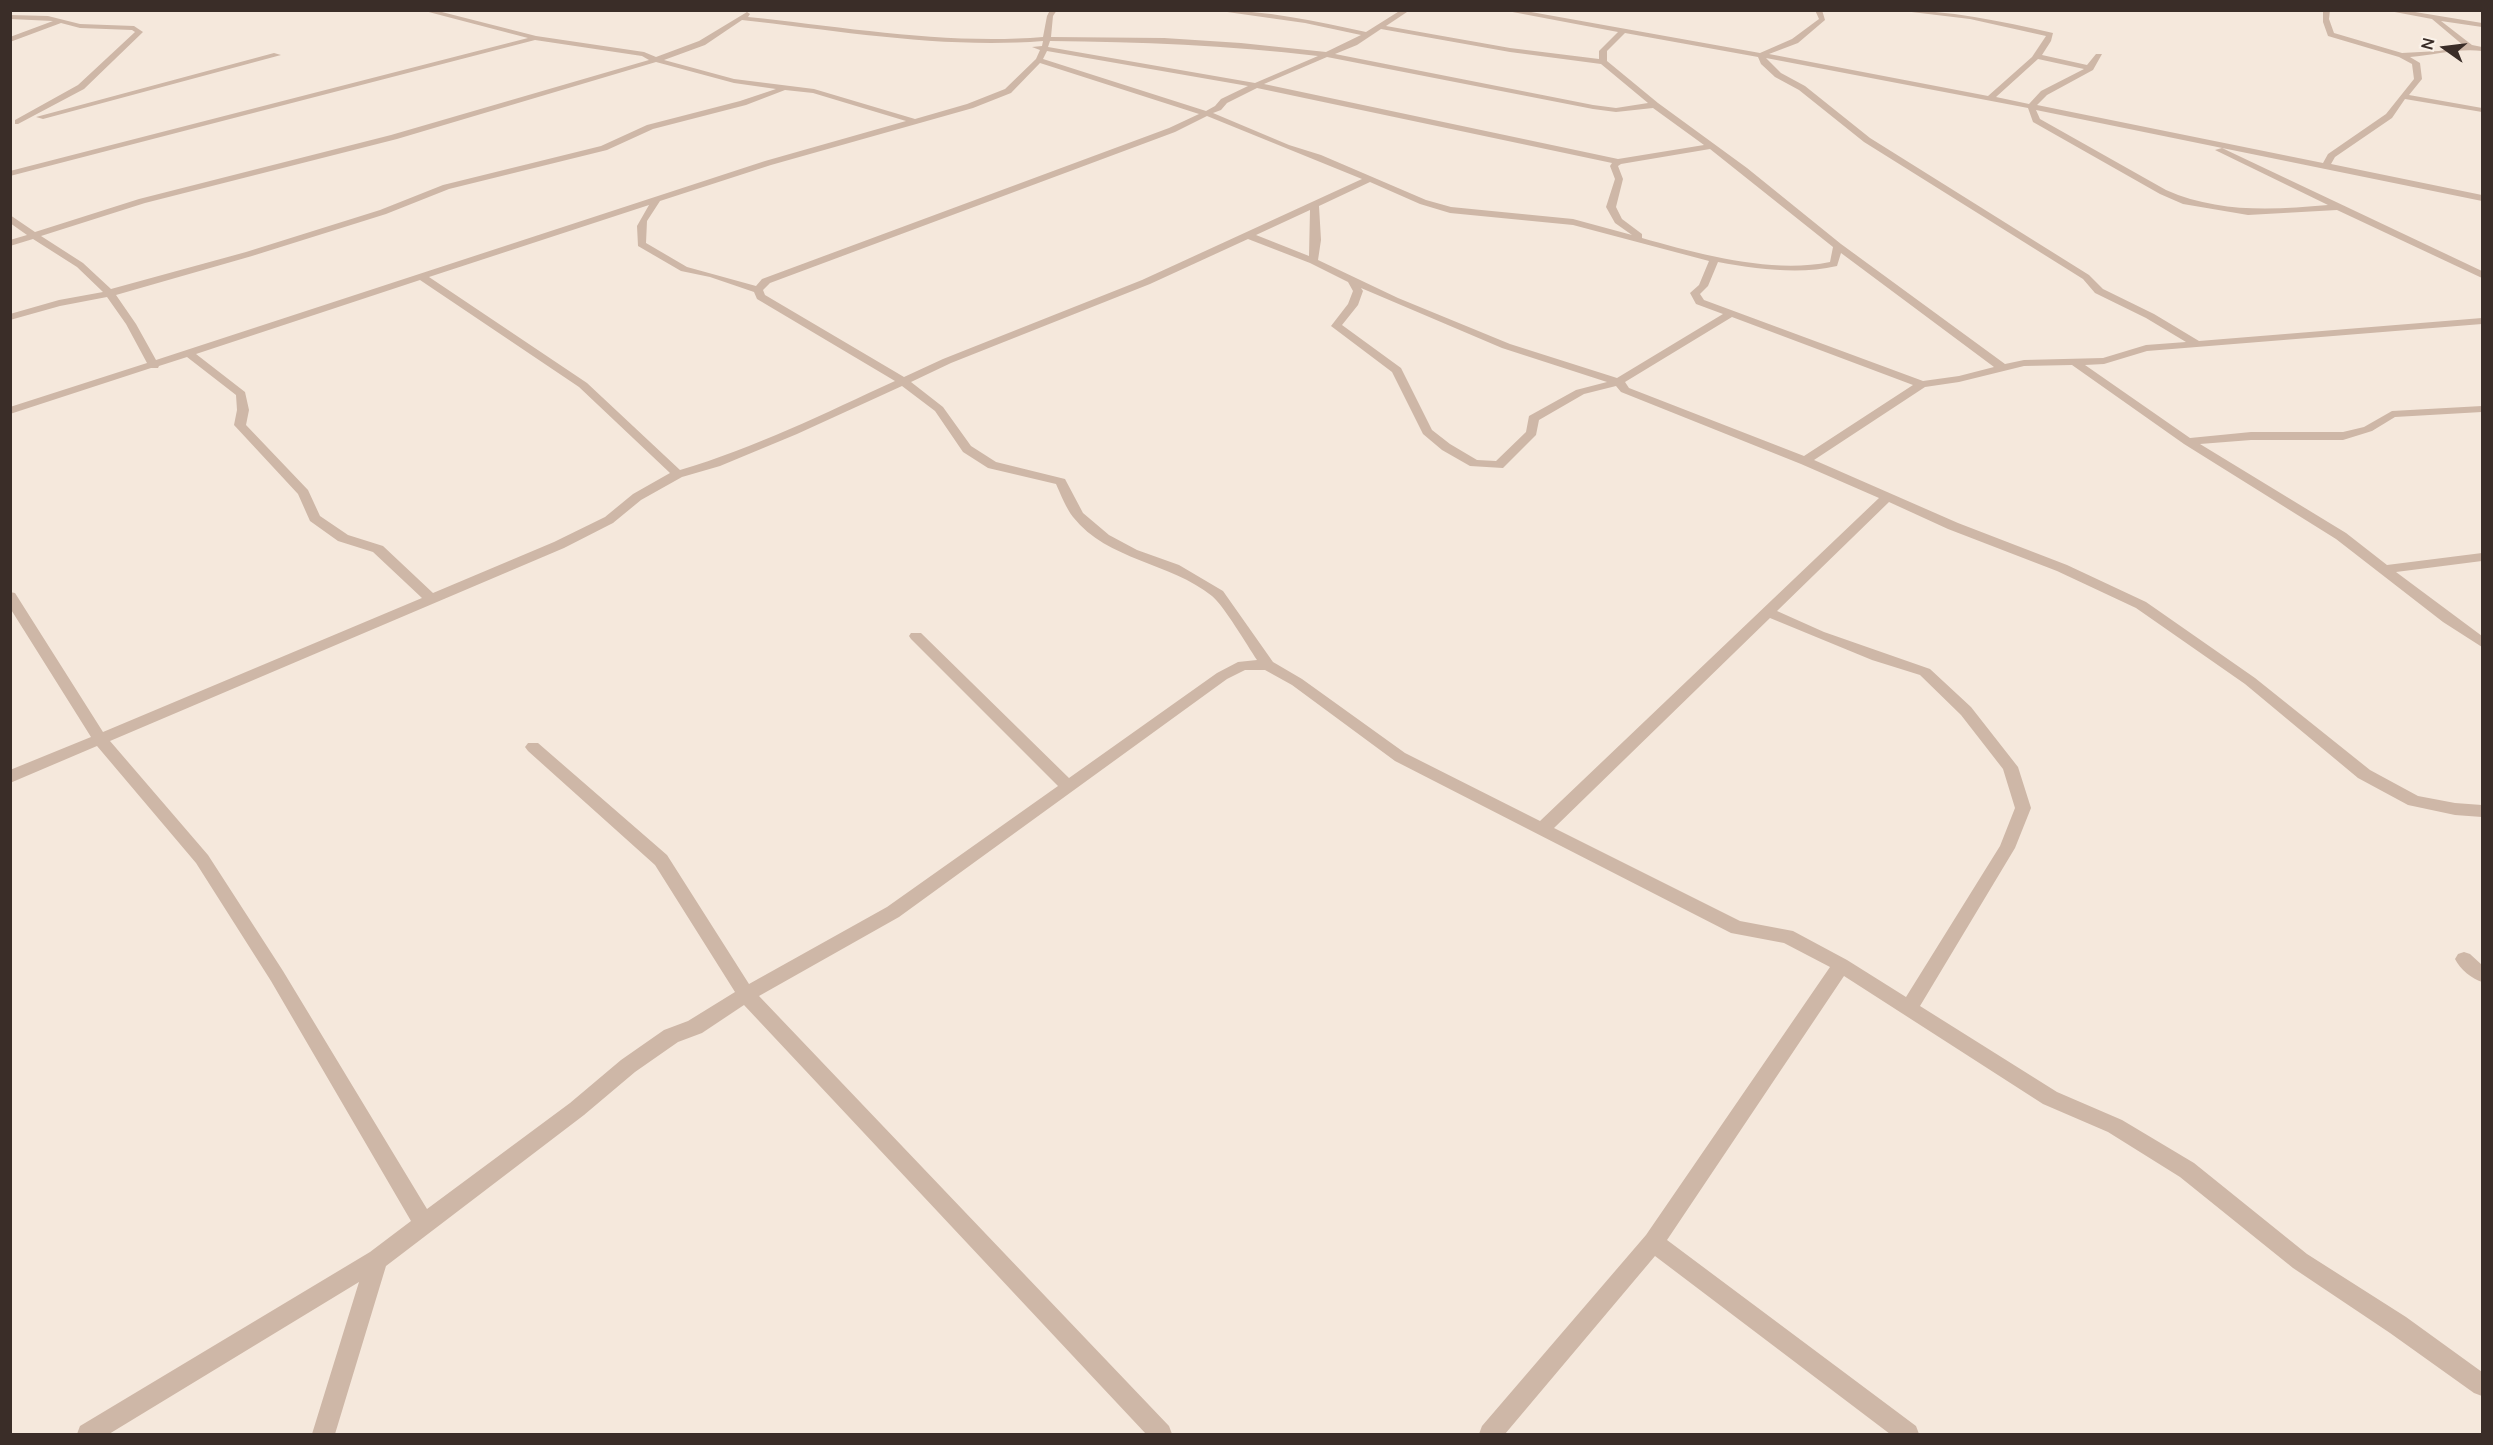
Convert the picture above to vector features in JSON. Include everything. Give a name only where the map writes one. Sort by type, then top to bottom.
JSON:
[{"type":"street","points":[[424,10],[536,38],[644,54],[656,60],[734,81],[814,91],[913,122]]},
{"type":"street","points":[[10,243],[142,201],[394,137],[656,60],[702,43],[751,10]]},
{"type":"street","points":[[10,411],[154,366],[768,164],[970,106],[1008,91],[1039,60],[1050,16],[1054,10]]},
{"type":"street","points":[[1216,10],[1305,21],[1369,35]]},
{"type":"street","points":[[758,290],[766,281],[946,216],[1172,130],[1256,85],[1329,55],[1369,35],[1407,10]]},
{"type":"street","points":[[1505,10],[1552,14],[1624,30],[1990,98],[2482,198]]},
{"type":"street","points":[[1761,55],[1805,35],[1823,19],[1818,10]]},
{"type":"street","points":[[1898,10],[1970,17],[2050,35],[2049,44],[2017,73],[2003,90],[1990,98]]},
{"type":"street","points":[[2326,166],[2331,156],[2389,116],[2403,96],[2416,83],[2418,71],[2416,63],[2402,55],[2331,34],[2326,25],[2327,10]]},
{"type":"street","points":[[2387,10],[2482,25]]},
{"type":"street","points":[[10,17],[64,21],[66,24],[80,26],[134,28],[140,32],[81,87],[14,123]]},
{"type":"street","points":[[741,18],[853,31],[1006,42],[1044,44],[1164,40],[1242,45],[1329,55],[1593,107],[1616,110],[1655,105]]},
{"type":"street","points":[[2434,18],[2470,46],[2482,49]]},
{"type":"street","points":[[10,40],[64,21]]},
{"type":"street","points":[[1380,27],[1510,50],[1603,62],[1838,246],[2001,367]]},
{"type":"street","points":[[1603,62],[1603,51],[1624,30]]},
{"type":"street","points":[[10,174],[536,38]]},
{"type":"street","points":[[1044,44],[1256,85],[1618,162],[1711,146]]},
{"type":"street","points":[[2402,55],[2439,53],[2470,46]]},
{"type":"street","points":[[14,123],[277,55]]},
{"type":"street","points":[[1761,55],[1764,62],[1778,75],[1802,88],[1867,140],[2086,277],[2099,291],[2150,316],[2197,344]]},
{"type":"street","points":[[2037,56],[2090,68]]},
{"type":"street","points":[[2031,107],[2044,93],[2065,84],[2090,68],[2099,56]]},
{"type":"street","points":[[1039,60],[1250,129],[1286,147],[1318,157],[1423,202],[1450,210],[1573,222],[1715,259],[1786,268],[1834,264],[1838,246]]},
{"type":"street","points":[[10,317],[59,303],[110,293],[249,254],[382,212],[446,187],[604,148],[650,127],[743,103],[787,87]]},
{"type":"street","points":[[2403,96],[2482,110]]},
{"type":"street","points":[[2031,107],[2036,120],[2052,130],[2186,202],[2248,212],[2337,207]]},
{"type":"street","points":[[2202,142],[2482,275]]},
{"type":"street","points":[[1618,162],[1614,166],[1619,179],[1611,207],[1613,215],[1628,229],[1653,244]]},
{"type":"street","points":[[10,777],[559,545],[609,520],[637,497],[678,474],[716,464],[947,361],[1146,282],[1370,179]]},
{"type":"street","points":[[658,200],[643,217],[639,232],[641,244],[684,269],[712,275],[758,290],[761,297],[903,381],[939,409],[968,449],[992,465],[1061,482],[1078,515],[1104,538],[1132,553],[1174,568],[1218,594],[1268,664],[1297,682],[1400,758],[1737,928],[1787,936],[1841,965],[2050,1098],[2115,1126],[2187,1170],[2300,1261],[2398,1325],[2482,1385]]},
{"type":"street","points":[[1313,261],[1318,246],[1314,225],[1314,205]]},
{"type":"street","points":[[10,218],[33,237],[81,266],[110,293],[138,333],[154,366]]},
{"type":"street","points":[[1247,235],[1313,261],[1506,346],[1619,382],[1626,390],[1805,461],[1953,526],[2062,568],[2141,605],[2250,681],[2364,774],[2414,801],[2455,809],[2482,811]]},
{"type":"street","points":[[1715,259],[1703,286],[1695,293],[1700,302],[1922,384]]},
{"type":"street","points":[[422,277],[583,385],[678,474]]},
{"type":"street","points":[[1352,280],[1358,291],[1353,305],[1336,326],[1396,370],[1427,432],[1446,447],[1474,463],[1499,465],[1532,433],[1533,418],[1580,392],[1619,382],[1625,376],[1730,314]]},
{"type":"street","points":[[1805,461],[1922,384],[1959,379],[2001,367],[2024,363],[2104,361],[2146,348],[2482,321]]},
{"type":"street","points":[[190,354],[241,394],[243,410],[240,425],[304,493],[314,518],[343,538],[378,549],[431,599]]},
{"type":"street","points":[[2073,361],[2188,442],[2341,536],[2448,619],[2482,642]]},
{"type":"street","points":[[2188,442],[2251,436],[2343,435],[2368,429],[2392,414],[2482,410]]},
{"type":"street","points":[[1541,830],[1888,496]]},
{"type":"street","points":[[2384,570],[2482,557]]},
{"type":"street","points":[[10,596],[100,740],[202,859],[277,976],[425,1224]]},
{"type":"street","points":[[1768,612],[1819,636],[1925,672],[1966,711],[2010,766],[2023,808],[2007,848],[1909,1008]]},
{"type":"street","points":[[916,636],[1069,787]]},
{"type":"street","points":[[87,1434],[377,1259],[577,1109],[628,1066],[671,1036],[695,1027],[746,994],[809,961],[893,912],[1222,676],[1243,665],[1268,664]]},
{"type":"street","points":[[533,747],[661,860],[746,994],[1161,1434]]},
{"type":"street","points":[[2464,959],[2482,975]]},
{"type":"street","points":[[1490,1434],[1653,1242],[1841,965]]},
{"type":"street","points":[[1653,1242],[1908,1434]]},
{"type":"street","points":[[324,1434],[377,1259]]}]
